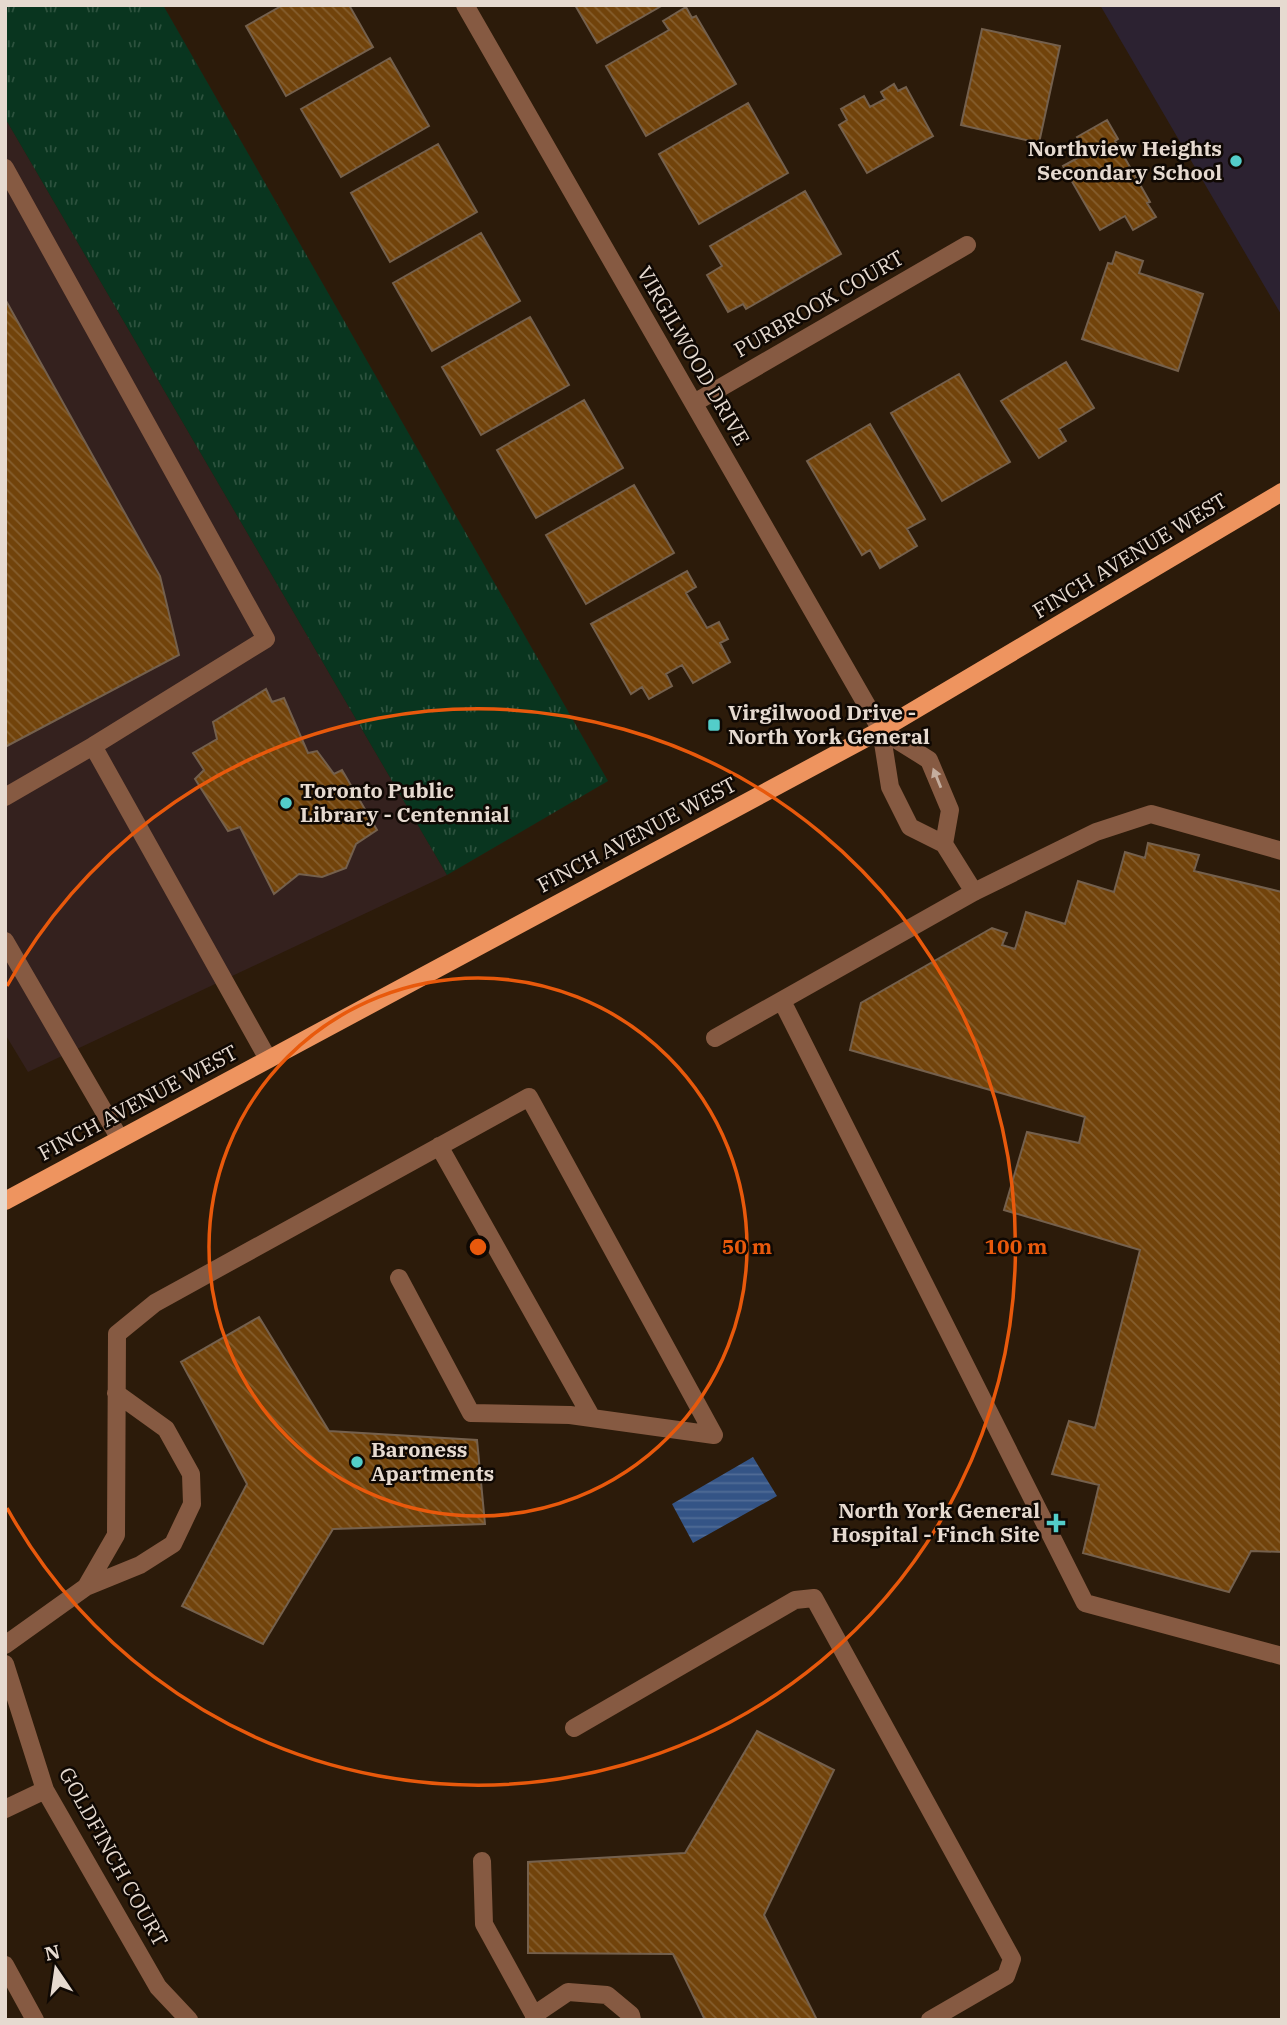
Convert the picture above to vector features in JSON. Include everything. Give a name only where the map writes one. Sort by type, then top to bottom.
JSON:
[{"type":"main road","name":"FINCH AVENUE WEST","points":[[5,1201],[881,730],[1282,492]]},
{"type":"street","name":"VIRGILWOOD DRIVE","points":[[465,5],[881,730]]},
{"type":"street","points":[[5,169],[266,639],[5,797]]},
{"type":"street","name":"PURBROOK COURT","points":[[694,403],[967,245]]},
{"type":"street","points":[[881,730],[890,787],[910,827],[944,844],[974,892]]},
{"type":"street","points":[[881,730],[929,760],[950,810],[944,844]]},
{"type":"street","points":[[93,746],[268,1059]]},
{"type":"street","points":[[715,1038],[974,892],[1096,832],[1151,814],[1282,851]]},
{"type":"street","points":[[5,941],[120,1139]]},
{"type":"street","points":[[782,1001],[1085,1604],[1282,1656]]},
{"type":"street","points":[[86,1587],[116,1535],[117,1334],[155,1303],[529,1097],[714,1435],[570,1415],[471,1413],[399,1278]]},
{"type":"street","points":[[439,1146],[592,1418]]},
{"type":"street","points":[[5,1645],[86,1587],[140,1565],[173,1544],[192,1504],[191,1474],[166,1429],[116,1393]]},
{"type":"street","points":[[574,1728],[795,1600],[814,1598],[1012,1959],[1006,1976],[930,2020]]},
{"type":"street","name":"GOLDFINCH COURT","points":[[5,1664],[45,1790],[158,1987],[189,2020]]},
{"type":"street","points":[[5,1809],[45,1790]]},
{"type":"street","points":[[482,1861],[484,1924],[534,2017],[568,1992],[607,1994],[631,2015],[632,2020]]},
{"type":"street","points":[[5,1965],[35,2020]]},
{"type":"shaded area","name":"Northview Heights Secondary School","points":[[1100,5],[1282,5],[1282,316]]},
{"type":"shaded area","points":[[5,118],[447,875],[28,1072],[5,1034]]},
{"type":"green space","points":[[5,5],[163,5],[608,781],[447,875],[5,118]]},
{"type":"water","points":[[753,1457],[777,1496],[693,1543],[672,1504]]},
{"type":"building","points":[[283,5],[349,5],[373,47],[286,96],[246,26]]},
{"type":"building","points":[[575,5],[663,5],[597,43]]},
{"type":"building","points":[[686,7],[692,18],[696,16],[736,84],[646,136],[606,66],[669,30],[663,21]]},
{"type":"building","points":[[982,29],[1060,46],[1039,143],[961,125]]},
{"type":"building","points":[[390,58],[429,126],[341,177],[301,109]]},
{"type":"building","points":[[894,84],[898,91],[906,87],[933,136],[867,173],[839,125],[847,120],[841,109],[864,96],[870,107],[885,99],[881,92]]},
{"type":"building","points":[[748,103],[788,173],[699,224],[659,154]]},
{"type":"building","points":[[1107,120],[1118,139],[1115,141],[1156,217],[1133,230],[1125,216],[1100,230],[1063,166],[1087,153],[1077,137]]},
{"type":"building","points":[[438,144],[477,212],[390,262],[351,193]]},
{"type":"building","points":[[805,191],[841,254],[746,309],[743,304],[728,312],[707,275],[722,266],[710,246]]},
{"type":"building","points":[[481,233],[520,301],[432,351],[393,283]]},
{"type":"building","points":[[1116,252],[1143,261],[1139,273],[1203,294],[1178,371],[1082,339],[1108,263],[1112,264]]},
{"type":"building","points":[[5,299],[160,576],[179,655],[5,747]]},
{"type":"building","points":[[530,317],[569,385],[481,435],[442,367]]},
{"type":"building","points":[[1066,362],[1094,408],[1059,429],[1066,441],[1039,458],[1001,401]]},
{"type":"building","points":[[959,374],[1010,462],[942,501],[891,413]]},
{"type":"building","points":[[584,400],[623,468],[536,518],[497,450]]},
{"type":"building","points":[[870,424],[925,519],[907,529],[917,546],[880,568],[870,550],[862,555],[807,461]]},
{"type":"building","points":[[634,485],[674,553],[586,604],[546,535]]},
{"type":"building","points":[[687,571],[696,587],[686,593],[707,628],[719,622],[728,639],[720,643],[730,662],[693,683],[682,665],[666,674],[672,686],[649,699],[642,687],[631,694],[591,624]]},
{"type":"building","name":"Toronto Public Library - Centennial","points":[[266,689],[272,702],[284,698],[308,753],[317,751],[334,774],[342,770],[377,830],[356,844],[346,868],[322,877],[299,874],[274,894],[240,827],[228,831],[195,779],[204,770],[193,753],[217,739],[213,722]]},
{"type":"building","points":[[1148,843],[1199,855],[1194,871],[1282,892],[1282,1552],[1251,1551],[1229,1592],[1083,1553],[1099,1485],[1052,1474],[1069,1421],[1095,1428],[1140,1250],[1004,1210],[1027,1132],[1079,1143],[1085,1117],[850,1050],[861,1003],[992,928],[1007,933],[1002,945],[1015,949],[1026,912],[1065,924],[1078,881],[1114,892],[1125,852],[1145,858]]},
{"type":"building","name":"Baroness Apartments","points":[[259,1317],[329,1431],[477,1440],[485,1524],[333,1529],[263,1644],[182,1606],[247,1484],[181,1362]]},
{"type":"building","points":[[757,1731],[834,1770],[764,1915],[817,2020],[705,2020],[673,1954],[528,1953],[528,1862],[685,1853]]},
{"type":"place","name":"Northview Heights Secondary School","points":[[1236,161]]},
{"type":"place","name":"Virgilwood Drive - North York General","points":[[714,725]]},
{"type":"place","name":"Toronto Public Library - Centennial","points":[[286,803]]},
{"type":"place","name":"Baroness Apartments","points":[[357,1462]]},
{"type":"place","name":"North York General Hospital - Finch Site","points":[[1056,1523]]}]
